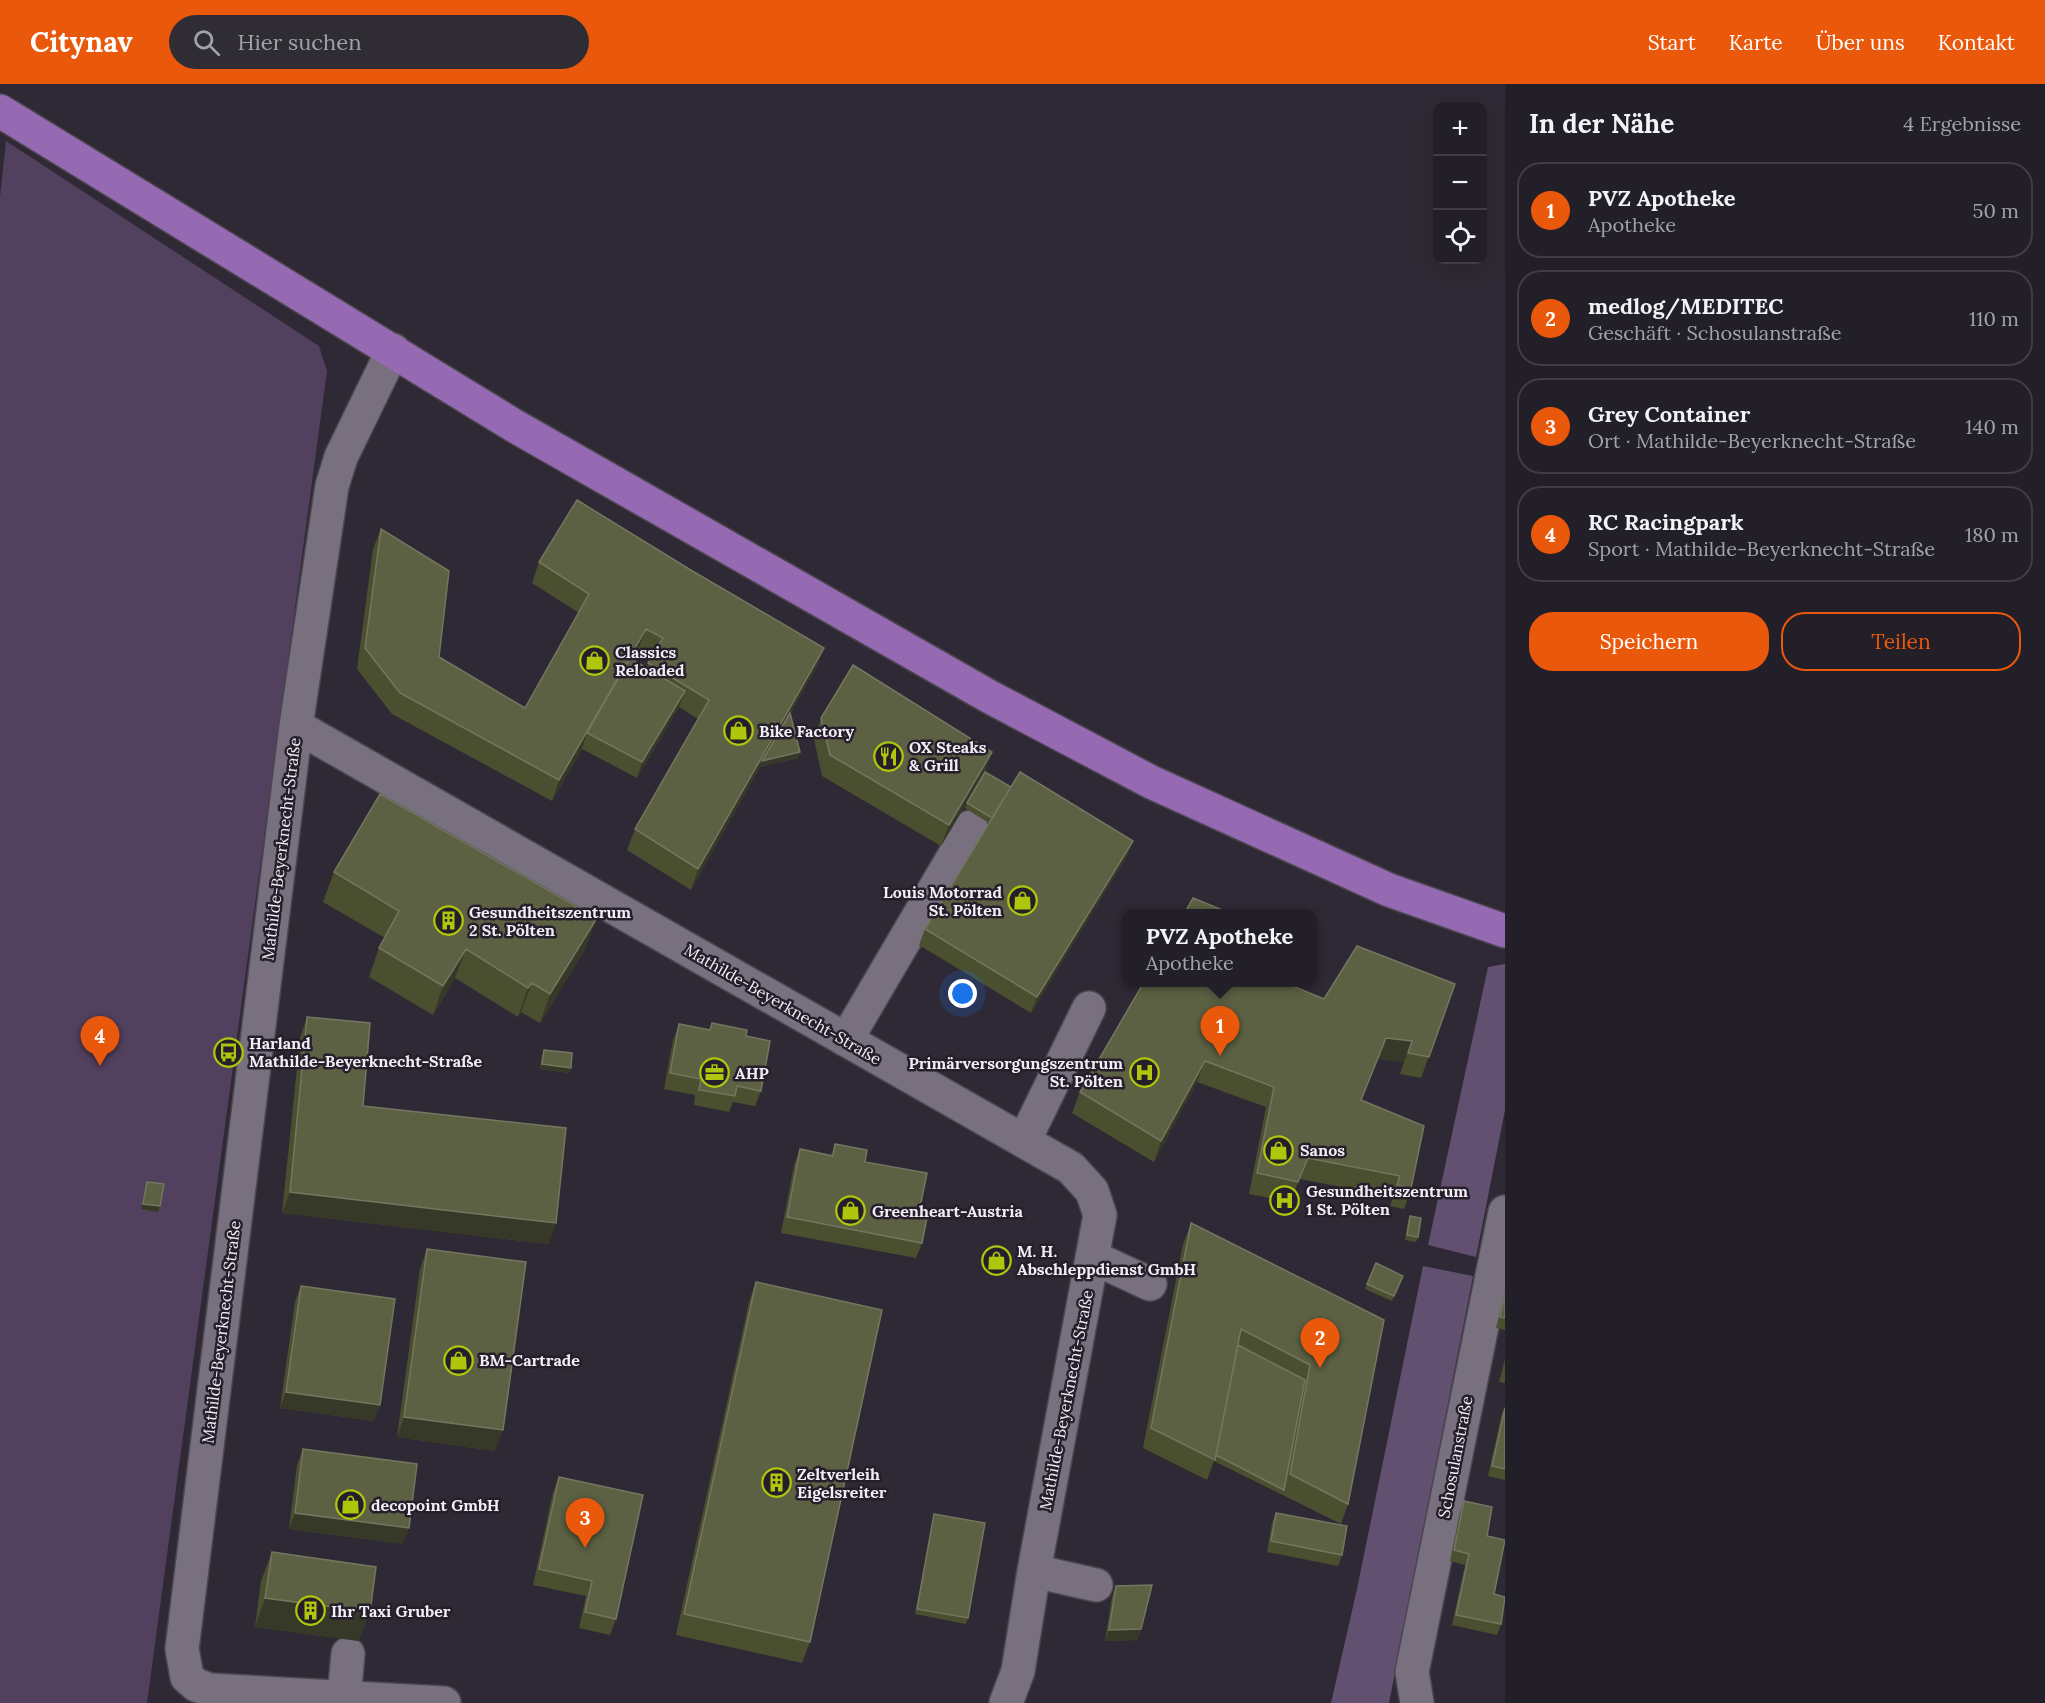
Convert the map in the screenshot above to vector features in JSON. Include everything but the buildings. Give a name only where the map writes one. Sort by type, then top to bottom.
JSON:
[{"type":"main road","points":[[0,111],[513,425],[979,691],[1151,782],[1389,890],[1505,931]]},
{"type":"street","name":"Mathilde-Beyerknecht-Straße","points":[[393,350],[341,457],[332,486],[296,726],[182,1649],[187,1677],[196,1685],[210,1690],[444,1703]]},
{"type":"street","name":"Mathilde-Beyerknecht-Straße","points":[[296,726],[1071,1167],[1092,1191],[1100,1215],[1034,1571],[1018,1671],[1006,1703]]},
{"type":"street","points":[[846,1040],[971,827]]},
{"type":"street","points":[[1024,1141],[1089,1008]]},
{"type":"street","name":"Schosulanstraße","points":[[1417,1703],[1412,1672],[1505,1212]]},
{"type":"street","points":[[1092,1257],[1150,1284]]},
{"type":"street","points":[[1034,1571],[1096,1586]]},
{"type":"street","points":[[344,1697],[348,1653]]},
{"type":"shaded area","points":[[6,141],[319,346],[327,371],[147,1703],[0,1703],[0,197]]},
{"type":"shaded area","points":[[1505,964],[1505,1110],[1476,1257],[1428,1245],[1488,967]]},
{"type":"shaded area","points":[[1423,1266],[1473,1276],[1389,1703],[1331,1703],[1357,1589]]},
{"type":"place","name":"Classics Reloaded","points":[[594,661]]},
{"type":"place","name":"Bike Factory","points":[[738,731]]},
{"type":"place","name":"OX Steaks & Grill","points":[[888,756]]},
{"type":"place","name":"Louis Motorrad St. Pölten","points":[[1023,901]]},
{"type":"place","name":"Gesundheitszentrum 2 St. Pölten","points":[[448,921]]},
{"type":"place","name":"Harland Mathilde-Beyerknecht-Straße","points":[[228,1052]]},
{"type":"place","name":"PVZ Apotheke","points":[[1220,1056]]},
{"type":"place","name":"RC Racingpark","points":[[100,1066]]},
{"type":"place","name":"Primärversorgungszentrum St. Pölten","points":[[1144,1072]]},
{"type":"place","name":"AHP","points":[[714,1073]]},
{"type":"place","name":"Sanos","points":[[1279,1150]]},
{"type":"place","name":"Gesundheitszentrum 1 St. Pölten","points":[[1285,1200]]},
{"type":"place","name":"Greenheart-Austria","points":[[851,1211]]},
{"type":"place","name":"M. H. Abschleppdienst GmbH","points":[[996,1260]]},
{"type":"place","name":"BM-Cartrade","points":[[458,1360]]},
{"type":"place","name":"medlog/MEDITEC","points":[[1320,1368]]},
{"type":"place","name":"Zeltverleih Eigelsreiter","points":[[776,1483]]},
{"type":"place","name":"decopoint GmbH","points":[[350,1505]]},
{"type":"place","name":"Grey Container","points":[[585,1548]]},
{"type":"place","name":"Ihr Taxi Gruber","points":[[310,1611]]}]
